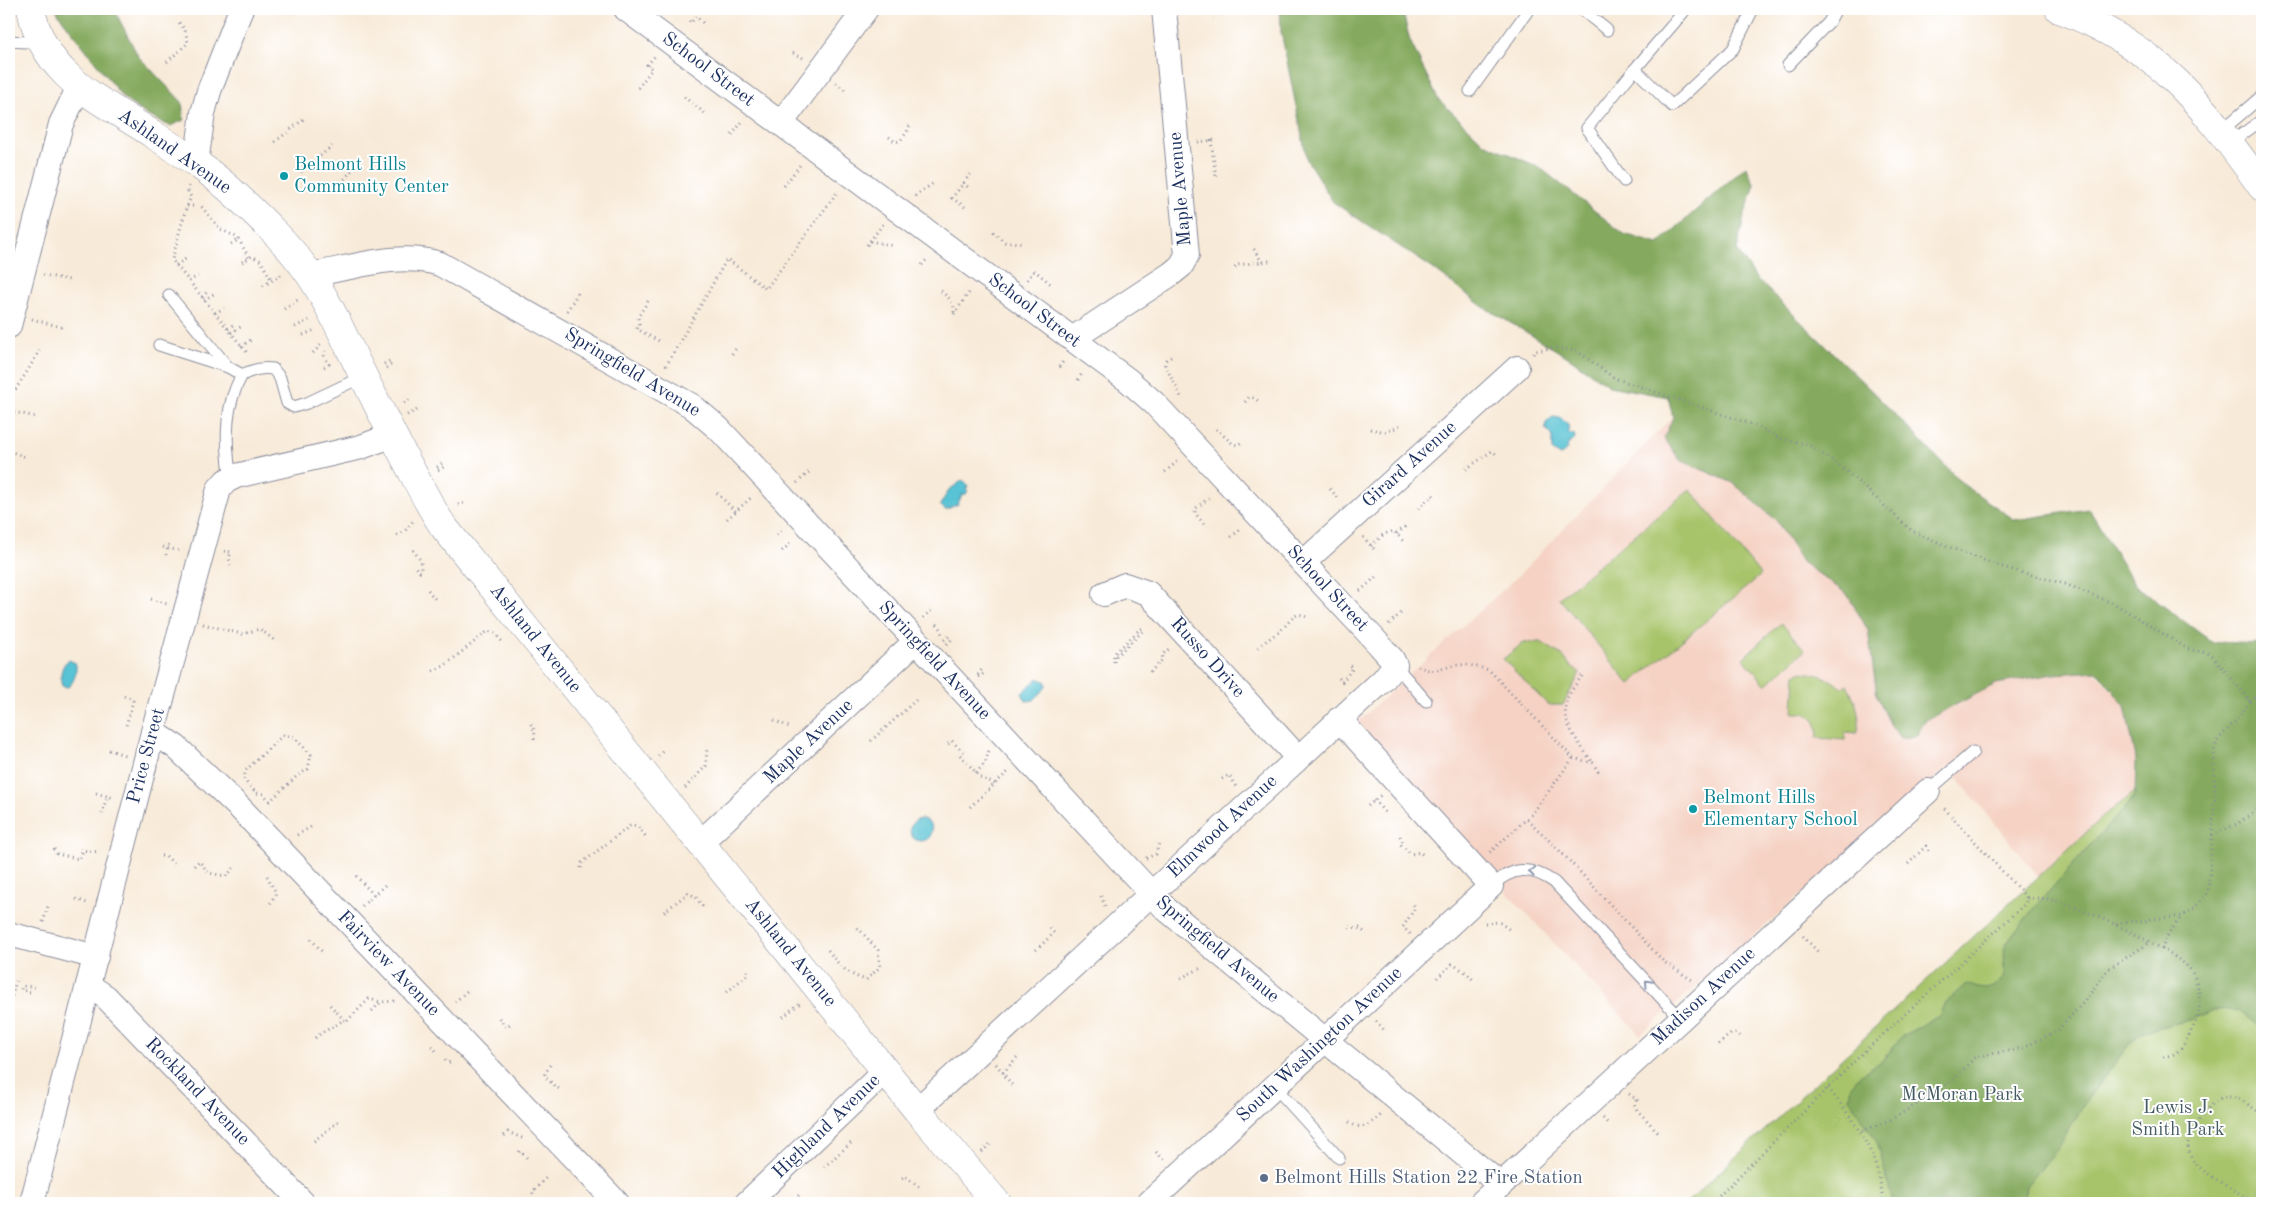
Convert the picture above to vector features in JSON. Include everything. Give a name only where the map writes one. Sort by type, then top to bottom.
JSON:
[{"type":"street","name":"Ashland Avenue","points":[[31,9],[40,38],[58,66],[79,87],[193,171],[217,178],[262,218],[304,287],[334,317],[432,510],[443,526],[885,1071],[997,1203]]},
{"type":"street","points":[[193,171],[203,113],[209,91],[241,9]]},
{"type":"street","name":"School Street","points":[[626,9],[1072,339],[1154,402],[1392,659],[1395,665]]},
{"type":"street","points":[[781,124],[866,9]]},
{"type":"street","name":"Maple Avenue","points":[[1072,339],[1181,266],[1187,255],[1164,9]]},
{"type":"street","points":[[2059,9],[2113,33],[2153,60],[2187,90],[2226,137],[2262,187]]},
{"type":"street","points":[[19,322],[61,124],[79,87]]},
{"type":"street","name":"Springfield Avenue","points":[[304,287],[404,258],[415,258],[440,264],[692,406],[719,429],[1150,894],[1324,1041],[1501,1185]]},
{"type":"street","name":"Girard Avenue","points":[[1303,563],[1517,368]]},
{"type":"street","points":[[231,478],[361,447],[393,435]]},
{"type":"street","name":"Price Street","points":[[32,1203],[153,732],[216,496],[223,484],[231,478]]},
{"type":"street","name":"Russo Drive","points":[[1104,594],[1125,585],[1148,593],[1297,758]]},
{"type":"street","name":"Maple Avenue","points":[[701,842],[916,641]]},
{"type":"street","name":"Elmwood Avenue","points":[[917,1110],[1383,680],[1395,665]]},
{"type":"street","points":[[1338,720],[1491,886]]},
{"type":"street","name":"Fairview Avenue","points":[[153,732],[176,747],[234,802],[617,1203]]},
{"type":"street","name":"Madison Avenue","points":[[1481,1203],[1928,790]]},
{"type":"street","name":"South Washington Avenue","points":[[1149,1203],[1491,886]]},
{"type":"street","points":[[9,934],[96,957]]},
{"type":"street","name":"Rockland Avenue","points":[[88,985],[106,997],[303,1203]]},
{"type":"street","name":"Highland Avenue","points":[[747,1203],[885,1071]]},
{"type":"lane","points":[[1470,91],[1529,9]]},
{"type":"lane","points":[[1581,9],[1607,30]]},
{"type":"lane","points":[[1624,181],[1587,128],[1686,9]]},
{"type":"lane","points":[[1635,69],[1672,106],[1733,50],[1753,9]]},
{"type":"lane","points":[[1788,65],[1829,22],[1836,9]]},
{"type":"lane","points":[[9,41],[26,42],[40,38]]},
{"type":"lane","points":[[2226,137],[2262,96]]},
{"type":"lane","points":[[2226,137],[2262,120]]},
{"type":"lane","points":[[169,295],[228,367]]},
{"type":"lane","points":[[159,345],[228,367],[242,375]]},
{"type":"lane","points":[[231,478],[226,453],[226,434],[235,386],[242,375],[258,369],[273,369],[280,378],[287,403],[294,407],[307,403],[364,376]]},
{"type":"lane","points":[[1395,665],[1426,701]]},
{"type":"lane","points":[[1928,790],[1973,752]]},
{"type":"lane","points":[[1491,886],[1505,874],[1517,870],[1531,871],[1549,878],[1681,1019]]},
{"type":"lane","points":[[1275,1087],[1339,1158]]},
{"type":"path","points":[[917,14],[920,9]]},
{"type":"path","points":[[1213,9],[1214,18]]},
{"type":"path","points":[[689,21],[691,23],[696,16],[704,24]]},
{"type":"path","points":[[167,62],[188,43],[185,30],[177,20]]},
{"type":"path","points":[[638,88],[652,69],[647,66],[660,50]]},
{"type":"path","points":[[840,86],[845,90]]},
{"type":"path","points":[[684,97],[706,114]]},
{"type":"path","points":[[276,142],[305,118]]},
{"type":"path","points":[[889,137],[896,142],[900,141],[910,125]]},
{"type":"path","points":[[1211,140],[1216,177]]},
{"type":"path","points":[[301,172],[332,146]]},
{"type":"path","points":[[784,186],[813,147]]},
{"type":"path","points":[[331,184],[336,189],[353,170]]},
{"type":"path","points":[[193,171],[188,190],[191,198],[172,260],[252,359]]},
{"type":"path","points":[[965,207],[952,198],[972,172]]},
{"type":"path","points":[[963,183],[968,187]]},
{"type":"path","points":[[672,356],[727,259],[766,289],[830,203]]},
{"type":"path","points":[[187,206],[202,206],[220,229],[239,240],[249,258]]},
{"type":"path","points":[[993,232],[1006,242],[1022,243]]},
{"type":"path","points":[[231,244],[239,240]]},
{"type":"path","points":[[870,241],[894,246]]},
{"type":"path","points":[[1254,249],[1262,262]]},
{"type":"path","points":[[242,262],[252,256],[261,261],[272,281]]},
{"type":"path","points":[[176,265],[187,258]]},
{"type":"path","points":[[1235,268],[1237,265],[1270,261]]},
{"type":"path","points":[[1029,278],[1035,269],[1052,285]]},
{"type":"path","points":[[39,274],[70,280]]},
{"type":"path","points":[[941,291],[950,299],[955,307],[954,314],[984,274]]},
{"type":"path","points":[[263,286],[281,275]]},
{"type":"path","points":[[189,281],[198,276]]},
{"type":"path","points":[[284,309],[304,287]]},
{"type":"path","points":[[203,298],[207,292]]},
{"type":"path","points":[[203,298],[215,293]]},
{"type":"path","points":[[568,309],[578,293]]},
{"type":"path","points":[[648,301],[638,317],[639,324],[637,329],[662,343]]},
{"type":"path","points":[[215,313],[224,308]]},
{"type":"path","points":[[295,327],[312,318]]},
{"type":"path","points":[[19,322],[65,328]]},
{"type":"path","points":[[228,329],[234,324]]},
{"type":"path","points":[[231,333],[242,326]]},
{"type":"path","points":[[303,335],[318,329]]},
{"type":"path","points":[[313,353],[320,348],[323,337]]},
{"type":"path","points":[[242,346],[250,340]]},
{"type":"path","points":[[9,398],[13,395],[24,372],[41,347]]},
{"type":"path","points":[[732,354],[737,347]]},
{"type":"path","points":[[1517,368],[1535,351],[1555,348],[1577,352],[1614,378],[1757,426],[1779,438],[1809,444],[1843,468],[1912,531],[2002,567],[2065,584],[2115,604],[2188,649],[2211,654],[2250,701]]},
{"type":"path","points":[[1171,357],[1166,360],[1165,365],[1182,399]]},
{"type":"path","points":[[1245,402],[1249,397],[1260,402]]},
{"type":"path","points":[[412,412],[417,410]]},
{"type":"path","points":[[9,411],[36,417]]},
{"type":"path","points":[[1370,429],[1386,432],[1403,425]]},
{"type":"path","points":[[1216,429],[1233,444],[1238,445],[1243,441]]},
{"type":"path","points":[[9,451],[26,457]]},
{"type":"path","points":[[1466,469],[1492,451],[1496,454]]},
{"type":"path","points":[[1204,524],[1194,513],[1196,509],[1227,481]]},
{"type":"path","points":[[727,519],[769,483]]},
{"type":"path","points":[[717,493],[736,512]]},
{"type":"path","points":[[1418,508],[1434,496]]},
{"type":"path","points":[[397,535],[405,531],[415,519]]},
{"type":"path","points":[[1397,534],[1408,524]]},
{"type":"path","points":[[1371,546],[1390,531],[1397,534],[1403,541]]},
{"type":"path","points":[[782,551],[799,536]]},
{"type":"path","points":[[166,555],[169,543]]},
{"type":"path","points":[[221,550],[230,552],[229,558],[232,569]]},
{"type":"path","points":[[413,550],[423,567],[420,572],[416,567]]},
{"type":"path","points":[[428,590],[436,599]]},
{"type":"path","points":[[923,618],[934,608]]},
{"type":"path","points":[[1258,648],[1271,635],[1277,634],[1292,617],[1299,614],[1307,617]]},
{"type":"path","points":[[199,623],[236,635],[260,630],[274,640]]},
{"type":"path","points":[[1114,662],[1116,656],[1114,654],[1139,630],[1144,628],[1116,656]]},
{"type":"path","points":[[433,671],[444,666],[488,631],[495,632],[504,644]]},
{"type":"path","points":[[1150,672],[1163,659],[1162,655],[1185,633]]},
{"type":"path","points":[[1342,682],[1353,668],[1350,665]]},
{"type":"path","points":[[1395,665],[1418,666],[1426,671],[1439,671],[1455,666],[1472,665],[1489,670],[1573,758],[1593,763]]},
{"type":"path","points":[[1582,676],[1566,703],[1566,716],[1575,737],[1600,775]]},
{"type":"path","points":[[2162,950],[2164,940],[2171,929],[2208,892],[2215,794],[2214,752],[2218,740],[2250,701],[2262,692]]},
{"type":"path","points":[[124,696],[131,698],[133,701],[126,726]]},
{"type":"path","points":[[871,741],[916,700]]},
{"type":"path","points":[[774,720],[799,731]]},
{"type":"path","points":[[531,724],[535,732],[532,741]]},
{"type":"path","points":[[283,735],[294,737],[311,755],[308,769],[297,776],[270,801],[263,794],[256,793],[244,780],[245,771],[283,735]]},
{"type":"path","points":[[948,744],[952,741],[980,777],[995,784]]},
{"type":"path","points":[[976,773],[986,763],[989,752],[988,745]]},
{"type":"path","points":[[687,786],[688,782],[706,766],[707,748]]},
{"type":"path","points":[[970,807],[1024,757]]},
{"type":"path","points":[[1487,854],[1527,819],[1573,758]]},
{"type":"path","points":[[683,790],[691,784]]},
{"type":"path","points":[[1928,790],[2026,898],[2059,902],[2113,925],[2177,958],[2192,972],[2199,998],[2198,1016],[2177,1052],[2163,1058]]},
{"type":"path","points":[[102,814],[107,796]]},
{"type":"path","points":[[1374,800],[1387,815]]},
{"type":"path","points":[[2212,835],[2237,824],[2262,806]]},
{"type":"path","points":[[1527,819],[1564,855],[1664,962],[1695,982]]},
{"type":"path","points":[[581,868],[582,863],[631,825],[637,826],[646,838]]},
{"type":"path","points":[[1400,836],[1402,841],[1400,844],[1411,854],[1420,852],[1424,856]]},
{"type":"path","points":[[1908,864],[1926,846],[1929,851]]},
{"type":"path","points":[[54,848],[58,854],[79,859],[83,851]]},
{"type":"path","points":[[161,856],[166,856],[174,864]]},
{"type":"path","points":[[194,866],[199,861],[210,872],[226,876],[235,868]]},
{"type":"path","points":[[266,876],[276,893],[270,904]]},
{"type":"path","points":[[356,876],[374,895]]},
{"type":"path","points":[[347,920],[385,885]]},
{"type":"path","points":[[664,912],[688,893],[696,897],[702,906],[700,908]]},
{"type":"path","points":[[1712,1203],[1828,1088],[2025,904],[2026,898]]},
{"type":"path","points":[[1413,903],[1416,908],[1402,927],[1414,938]]},
{"type":"path","points":[[2113,925],[2128,921],[2142,922],[2151,919],[2183,916]]},
{"type":"path","points":[[1481,926],[1484,923],[1499,922],[1510,930]]},
{"type":"path","points":[[1036,950],[1054,932],[1048,926]]},
{"type":"path","points":[[828,950],[842,969],[855,977],[866,980],[880,968],[878,950],[857,927]]},
{"type":"path","points":[[1349,927],[1359,928],[1366,933]]},
{"type":"path","points":[[311,939],[324,954]]},
{"type":"path","points":[[1862,1131],[1890,1120],[1931,1096],[1954,1079],[1975,1057],[2023,1048],[2057,1031],[2083,1003],[2108,969],[2149,943]]},
{"type":"path","points":[[1437,978],[1452,964],[1467,973],[1475,982]]},
{"type":"path","points":[[727,992],[748,974],[748,970]]},
{"type":"path","points":[[12,996],[16,981]]},
{"type":"path","points":[[30,992],[21,990],[22,986],[35,988]]},
{"type":"path","points":[[315,1038],[322,1031],[332,1029],[343,1020],[346,1022],[369,999],[382,1002]]},
{"type":"path","points":[[783,1016],[802,1001]]},
{"type":"path","points":[[330,1005],[343,1020]]},
{"type":"path","points":[[499,1018],[506,1027],[510,1024]]},
{"type":"path","points":[[1718,1044],[1731,1034],[1736,1033],[1739,1036]]},
{"type":"path","points":[[432,1046],[436,1051],[434,1053]]},
{"type":"path","points":[[1003,1073],[1018,1056]]},
{"type":"path","points":[[550,1066],[545,1074],[546,1078],[559,1089]]},
{"type":"path","points":[[1828,1088],[1862,1131],[1876,1168],[1883,1203]]},
{"type":"path","points":[[2256,1203],[2199,1167],[2189,1152],[2188,1144],[2190,1136],[2216,1099],[2232,1097],[2262,1114]]},
{"type":"path","points":[[1641,1103],[1636,1100],[1634,1103],[1637,1110],[1658,1132]]},
{"type":"path","points":[[1349,1122],[1355,1127],[1362,1127],[1370,1124],[1386,1111]]},
{"type":"path","points":[[314,1142],[340,1120]]},
{"type":"path","points":[[824,1166],[851,1143],[854,1145]]},
{"type":"path","points":[[519,1152],[529,1160]]},
{"type":"path","points":[[902,1178],[905,1176],[922,1189]]},
{"type":"path","points":[[528,1202],[532,1199],[533,1191],[546,1178]]},
{"type":"path","points":[[791,1203],[801,1193]]},
{"type":"path","points":[[2240,1203],[2244,1196]]},
{"type":"shaded area","points":[[1680,409],[2056,629],[2173,759],[2039,877],[1948,767],[1640,1035],[1352,727],[1516,578]]},
{"type":"green space","points":[[56,9],[114,9],[138,56],[182,102],[184,120],[170,126],[147,115],[124,99]]},
{"type":"green space","points":[[1280,9],[1402,9],[1410,41],[1438,99],[1484,143],[1539,167],[1624,234],[1658,244],[1746,166],[1755,185],[1744,216],[1737,250],[1755,277],[1881,400],[1964,485],[2015,520],[2089,509],[2135,585],[2212,642],[2262,644],[2262,1037],[2259,1026],[2239,1010],[2212,1011],[2190,1020],[2144,1031],[2131,1042],[2086,1101],[2054,1154],[2026,1186],[2023,1203],[1893,1203],[1878,1144],[1849,1098],[1851,1086],[1861,1074],[1882,1061],[1902,1036],[1939,1016],[1944,1004],[1966,984],[1987,989],[2005,976],[2003,954],[2006,944],[2033,909],[2135,796],[2136,759],[2125,706],[2097,671],[2053,674],[1996,684],[1926,720],[1916,736],[1901,738],[1891,726],[1877,696],[1868,630],[1847,594],[1802,562],[1776,520],[1733,483],[1680,460],[1664,438],[1673,417],[1668,397],[1609,386],[1568,357],[1482,306],[1432,268],[1333,202],[1307,160],[1281,32]]},
{"type":"green space","points":[[1690,489],[1761,575],[1630,684],[1559,598]]},
{"type":"green space","points":[[1781,623],[1805,650],[1766,685],[1743,658]]},
{"type":"green space","points":[[1541,642],[1563,656],[1571,667],[1580,673],[1563,705],[1548,705],[1503,659],[1523,643]]},
{"type":"green space","points":[[1800,672],[1822,676],[1841,688],[1847,684],[1855,702],[1858,715],[1859,727],[1857,733],[1848,732],[1845,734],[1845,740],[1817,738],[1818,731],[1814,719],[1804,713],[1793,713],[1795,674]]},
{"type":"green space","name":"McMoran Park","points":[[2262,695],[2262,1203],[1686,1203],[2105,815]]},
{"type":"water","points":[[1553,417],[1560,418],[1568,425],[1569,434],[1574,434],[1575,438],[1571,443],[1568,443],[1564,453],[1560,455],[1552,451],[1552,437],[1545,427],[1546,423]]},
{"type":"water","points":[[963,480],[968,486],[966,489],[968,491],[965,495],[962,494],[958,504],[945,510],[940,505],[949,490]]},
{"type":"water","points":[[69,660],[75,663],[76,673],[68,687],[62,686],[61,675],[62,668]]},
{"type":"water","points":[[1038,678],[1046,682],[1046,687],[1034,700],[1026,701],[1022,693]]},
{"type":"water","points":[[921,819],[929,822],[932,830],[929,838],[921,841],[913,838],[910,830],[913,822]]},
{"type":"place","name":"Belmont Hills Community Center","points":[[284,176]]},
{"type":"place","name":"Belmont Hills Elementary School","points":[[1693,809]]},
{"type":"place","name":"Belmont Hills Station 22 Fire Station","points":[[1264,1178]]},
{"type":"park label","name":"Lewis J. Smith Park","points":[[2178,1119]]}]
